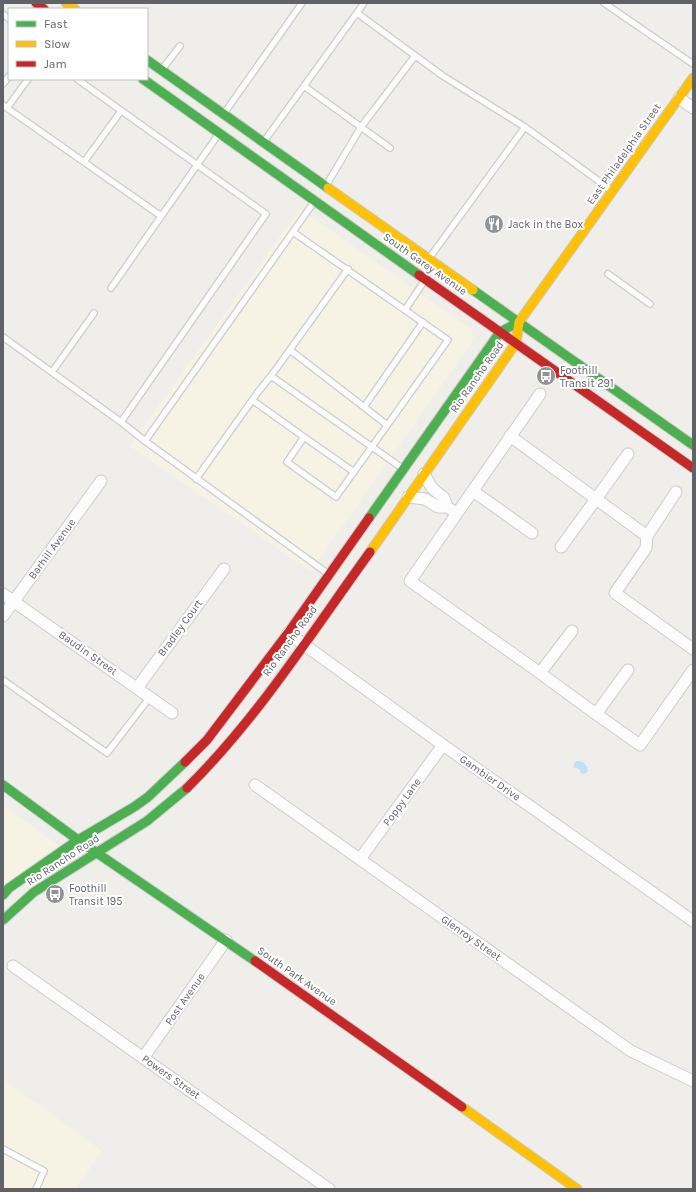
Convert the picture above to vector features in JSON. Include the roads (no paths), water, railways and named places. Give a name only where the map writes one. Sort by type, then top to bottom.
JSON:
[{"type":"main road","name":"South Garey Avenue","points":[[148,61],[693,445]]},
{"type":"main road","name":"East Philadelphia Street","points":[[519,322],[693,78]]},
{"type":"main road","name":"South Garey Avenue","points":[[144,80],[693,468]]},
{"type":"main road","points":[[315,201],[326,186]]},
{"type":"main road","name":"Rio Rancho Road","points":[[3,920],[34,892],[147,821],[187,788],[215,760],[257,709],[303,644],[337,580],[403,469],[500,332],[519,322]]},
{"type":"main road","name":"Rio Rancho Road","points":[[3,895],[9,888],[78,840],[148,797],[207,740],[288,633],[388,526],[405,491],[424,474],[516,343],[519,322]]},
{"type":"main road","points":[[403,469],[406,479],[405,491]]},
{"type":"main road","name":"South Park Avenue","points":[[3,785],[78,840],[226,940],[577,1189]]},
{"type":"street","points":[[679,98],[693,108]]},
{"type":"street","points":[[540,394],[473,491],[452,510],[410,581],[640,745],[693,670]]},
{"type":"street","points":[[510,436],[647,536]]},
{"type":"street","points":[[561,547],[628,454]]},
{"type":"street","points":[[424,474],[432,488],[444,498],[452,510]]},
{"type":"street","name":"Barhill Avenue","points":[[3,616],[101,481]]},
{"type":"street","points":[[405,491],[425,499],[438,507],[452,510]]},
{"type":"street","points":[[473,491],[532,533]]},
{"type":"street","points":[[676,492],[647,536],[646,548],[615,593],[693,650]]},
{"type":"street","name":"Bradley Court","points":[[137,688],[224,569]]},
{"type":"street","name":"Baudin Street","points":[[3,594],[172,713]]},
{"type":"street","points":[[540,674],[572,631]]},
{"type":"street","name":"Gambier Drive","points":[[288,633],[443,745],[693,921]]},
{"type":"street","points":[[596,714],[628,670]]},
{"type":"street","name":"Poppy Lane","points":[[360,859],[443,745]]},
{"type":"street","name":"Glenroy Street","points":[[254,785],[631,1051],[693,1081]]},
{"type":"street","name":"Post Avenue","points":[[144,1058],[226,940]]},
{"type":"street","name":"Powers Street","points":[[13,966],[329,1189]]},
{"type":"lane","points":[[224,114],[302,3]]},
{"type":"lane","points":[[264,142],[364,3]]},
{"type":"lane","points":[[604,3],[693,64]]},
{"type":"lane","points":[[357,12],[443,76],[524,127],[613,191]]},
{"type":"lane","points":[[162,70],[180,46]]},
{"type":"lane","points":[[326,186],[362,127],[416,56]]},
{"type":"lane","points":[[27,80],[5,107],[161,216]]},
{"type":"lane","points":[[78,80],[266,214],[121,422]]},
{"type":"lane","points":[[304,86],[390,148]]},
{"type":"lane","points":[[84,162],[121,111]]},
{"type":"lane","points":[[428,259],[524,127]]},
{"type":"lane","points":[[111,288],[219,133]]},
{"type":"lane","points":[[145,441],[315,201]]},
{"type":"lane","points":[[293,232],[448,340],[336,497],[287,462],[304,437]]},
{"type":"lane","points":[[196,479],[348,269]]},
{"type":"lane","points":[[608,274],[650,304]]},
{"type":"lane","points":[[405,310],[426,280]]},
{"type":"lane","points":[[52,372],[94,313]]},
{"type":"lane","points":[[364,406],[423,322]]},
{"type":"lane","points":[[3,337],[121,422],[196,479],[337,580]]},
{"type":"lane","points":[[290,350],[387,425]]},
{"type":"lane","points":[[271,376],[403,469]]},
{"type":"lane","points":[[252,400],[354,472]]},
{"type":"lane","points":[[3,680],[107,753],[150,697]]},
{"type":"lane","points":[[3,1149],[44,1171],[36,1189]]},
{"type":"water","points":[[577,761],[586,765],[588,771],[586,773],[582,774],[579,769],[573,767]]},
{"type":"place","name":"Jack in the Box","points":[[494,224]]},
{"type":"place","name":"Foothill Transit 291","points":[[546,376]]},
{"type":"place","name":"Foothill Transit 195","points":[[55,894]]}]
